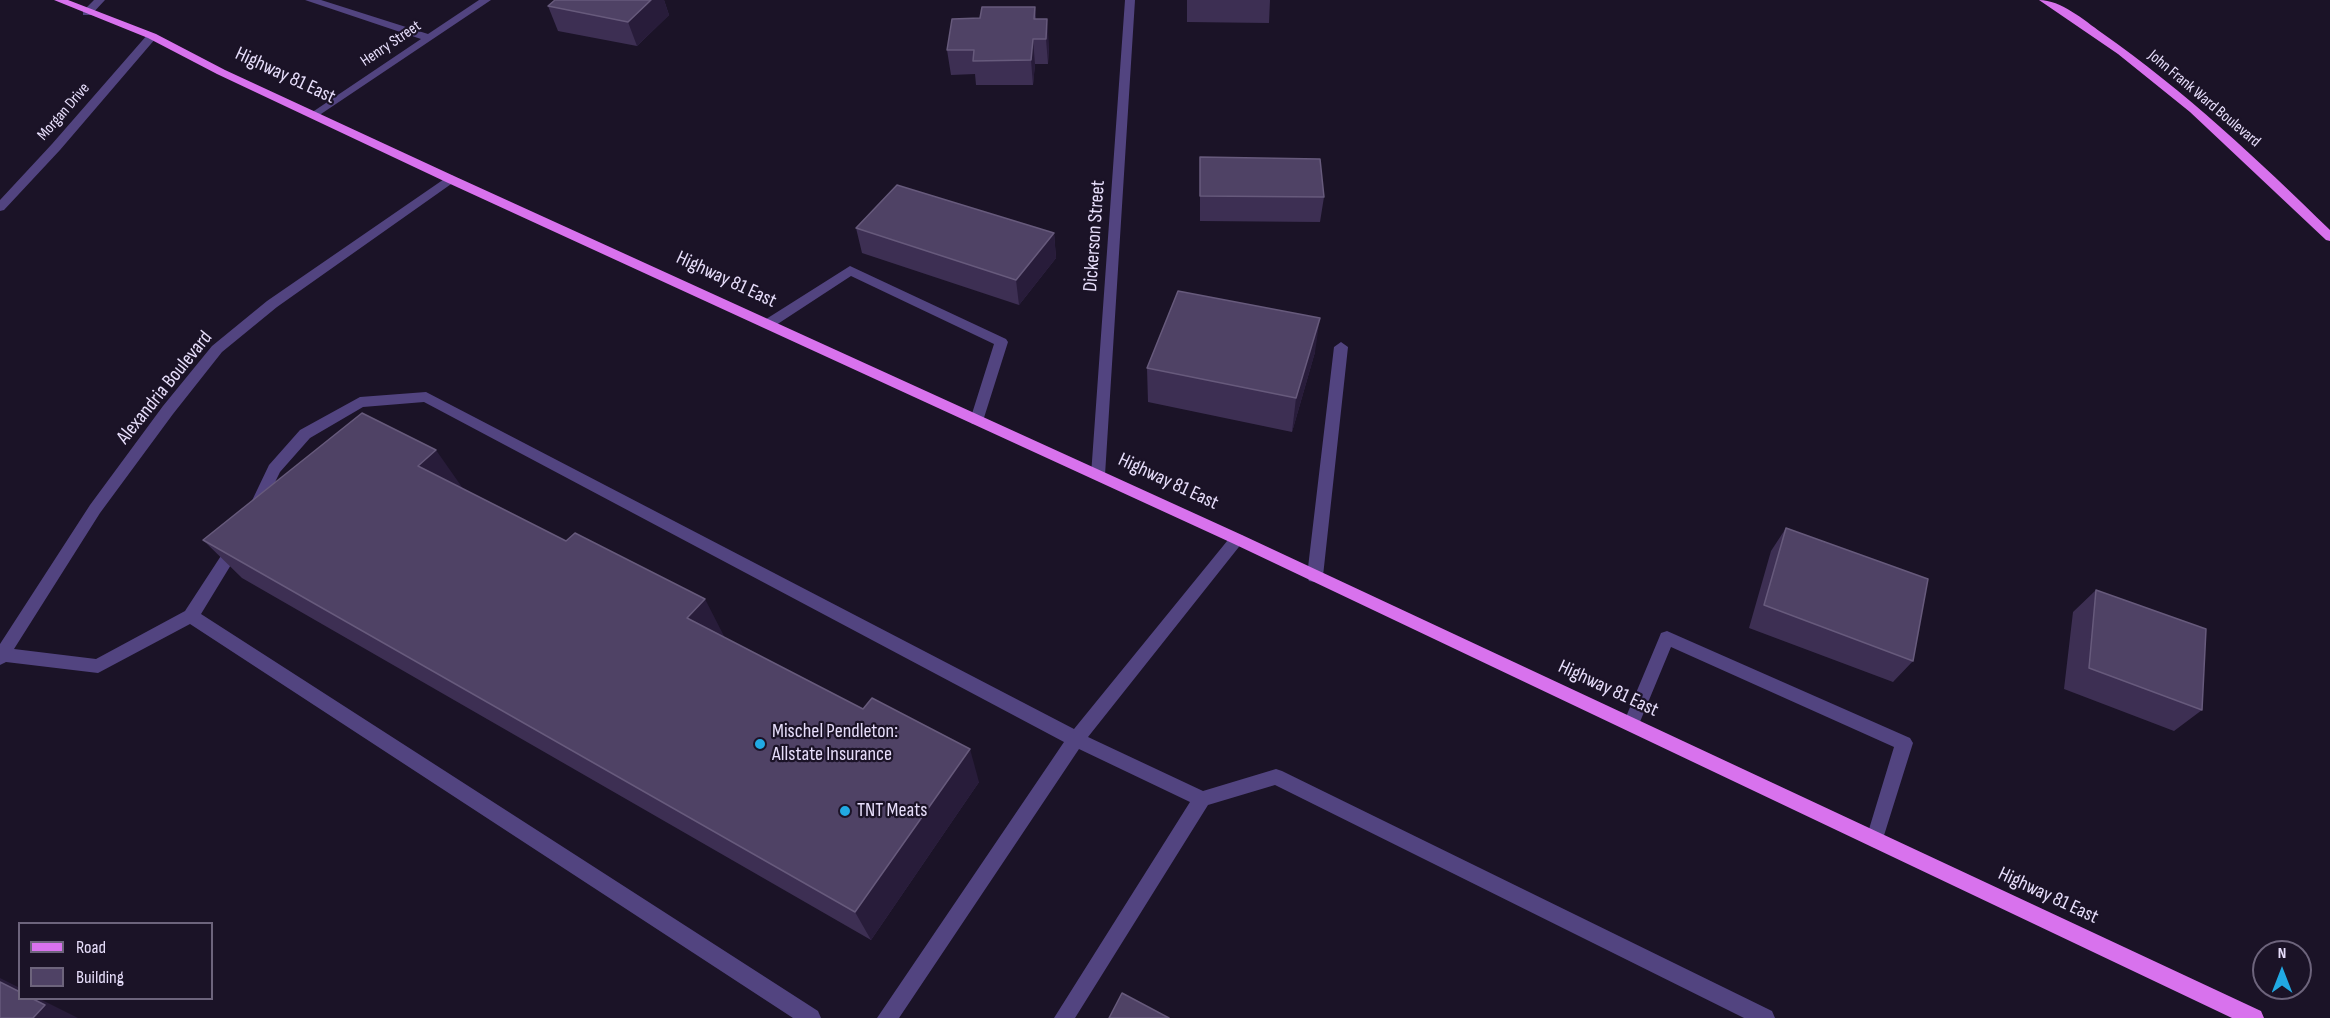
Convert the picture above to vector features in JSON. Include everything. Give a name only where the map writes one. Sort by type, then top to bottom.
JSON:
[{"type":"main road","name":"Highway 81 East","points":[[58,0],[152,36],[221,72],[450,179],[1237,539],[2254,1018]]},
{"type":"main road","name":"John Frank Ward Boulevard","points":[[2044,0],[2147,71],[2264,172],[2330,237]]},
{"type":"street","points":[[87,13],[100,0]]},
{"type":"street","points":[[310,0],[430,38]]},
{"type":"street","name":"Henry Street","points":[[315,115],[486,0]]},
{"type":"street","name":"Dickerson Street","points":[[1098,475],[1130,0]]},
{"type":"street","name":"Morgan Drive","points":[[0,207],[56,147],[152,36]]},
{"type":"street","name":"Alexandria Boulevard","points":[[1,657],[95,508],[217,349],[272,304],[450,179]]},
{"type":"street","points":[[768,324],[850,270],[1001,342],[977,420]]},
{"type":"street","points":[[1315,576],[1341,347]]},
{"type":"street","points":[[1,657],[98,666],[191,616],[245,530],[274,469],[305,434],[360,402],[426,397],[1076,739],[1202,799]]},
{"type":"street","points":[[886,1018],[1076,739],[1237,539]]},
{"type":"street","points":[[191,616],[812,1018]]},
{"type":"street","points":[[1631,724],[1667,638],[1904,743],[1875,839]]},
{"type":"street","points":[[1064,1018],[1202,799],[1276,777],[1766,1018]]},
{"type":"building","points":[[555,0],[651,0],[628,22],[548,6]]},
{"type":"building","points":[[982,7],[1035,7],[1034,19],[1047,19],[1046,39],[1033,39],[1031,60],[973,61],[974,50],[947,50],[952,19],[980,18]]},
{"type":"building","points":[[1200,157],[1320,159],[1324,197],[1200,196]]},
{"type":"building","points":[[897,185],[1054,233],[1016,280],[856,228]]},
{"type":"building","points":[[1178,291],[1320,318],[1296,398],[1147,368]]},
{"type":"building","points":[[362,413],[436,450],[418,466],[566,541],[575,533],[705,599],[687,618],[863,709],[872,698],[970,749],[855,912],[203,540]]},
{"type":"building","points":[[1786,528],[1928,579],[1913,661],[1764,605]]},
{"type":"building","points":[[2096,590],[2206,629],[2202,710],[2089,668]]},
{"type":"building","points":[[0,982],[18,991],[18,1000],[35,1000],[45,1005],[33,1018],[0,1018]]},
{"type":"building","points":[[1122,993],[1169,1018],[1109,1018]]},
{"type":"place","name":"Mischel Pendleton: Allstate Insurance","points":[[760,744]]},
{"type":"place","name":"TNT Meats","points":[[845,811]]}]
